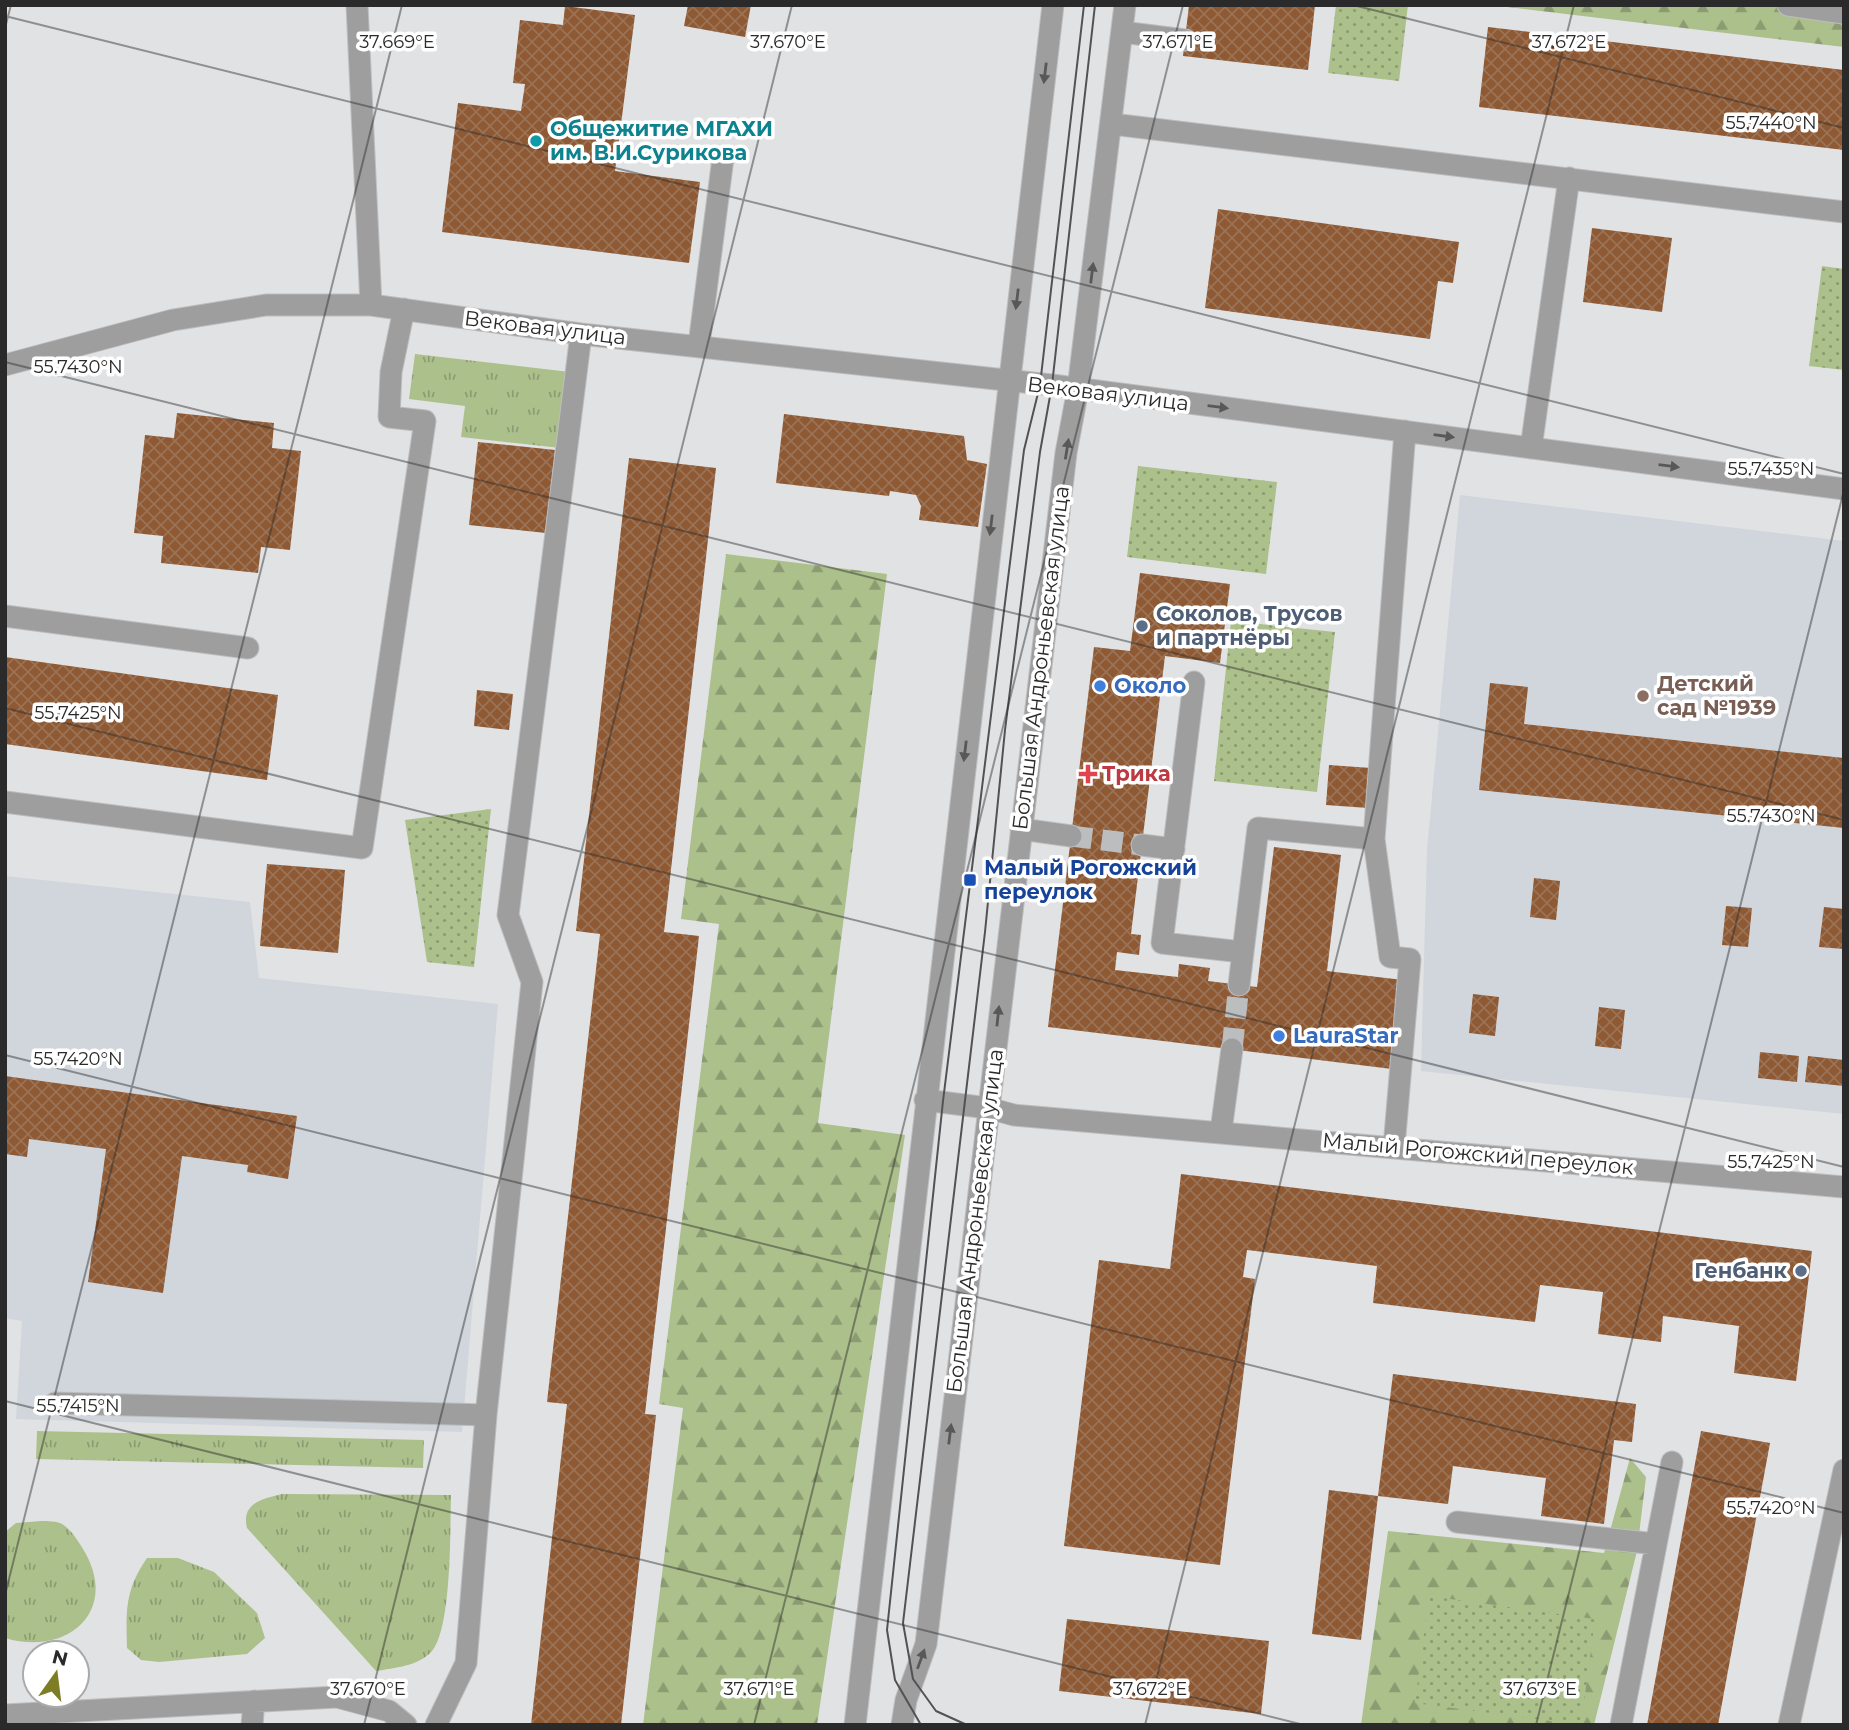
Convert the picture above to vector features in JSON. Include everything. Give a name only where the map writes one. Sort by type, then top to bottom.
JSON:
[{"type":"street","points":[[357,5],[372,305]]},
{"type":"street","points":[[855,1725],[1007,381],[1053,5]]},
{"type":"street","name":"Большая Андроньевская улица","points":[[902,1725],[906,1700],[926,1644],[1066,453],[1078,389],[1125,5]]},
{"type":"street","points":[[1788,5],[1844,13]]},
{"type":"street","points":[[1122,32],[1185,40]]},
{"type":"street","points":[[1112,124],[1844,212]]},
{"type":"street","points":[[699,345],[723,158]]},
{"type":"street","points":[[1531,448],[1569,178]]},
{"type":"street","name":"Вековая улица","points":[[5,365],[186,318],[266,305],[372,305],[581,334],[1078,389],[1844,489]]},
{"type":"street","points":[[5,802],[362,848],[425,421],[388,417],[391,372],[404,309]]},
{"type":"street","points":[[436,1725],[466,1663],[486,1415],[532,982],[508,915],[581,334]]},
{"type":"street","points":[[1394,1147],[1410,960],[1390,957],[1374,839],[1405,431]]},
{"type":"street","points":[[5,616],[248,648]]},
{"type":"street","points":[[1194,682],[1162,943],[1242,951]]},
{"type":"street","points":[[1239,985],[1258,828],[1374,839]]},
{"type":"street","points":[[1021,829],[1071,836]]},
{"type":"street","points":[[1142,845],[1174,849]]},
{"type":"street","points":[[1221,1131],[1232,1049]]},
{"type":"street","name":"Малый Рогожский переулок","points":[[925,1100],[988,1108],[1014,1115],[1844,1187]]},
{"type":"street","points":[[55,1404],[486,1415]]},
{"type":"street","points":[[1621,1725],[1672,1462]]},
{"type":"street","points":[[1789,1725],[1844,1470]]},
{"type":"street","points":[[1457,1522],[1656,1544]]},
{"type":"street","points":[[5,1714],[30,1719],[337,1697],[389,1711],[406,1725]]},
{"type":"street","points":[[251,1725],[254,1701]]},
{"type":"shaded area","name":"Детский сад №1939","points":[[1460,495],[1844,541],[1844,1114],[1421,1071],[1427,850]]},
{"type":"shaded area","points":[[5,876],[250,902],[259,978],[498,1004],[462,1432],[16,1419],[22,1321],[5,1318]]},
{"type":"green space","points":[[1336,5],[1408,5],[1399,81],[1328,73]]},
{"type":"green space","points":[[1491,5],[1844,5],[1844,47]]},
{"type":"green space","points":[[1822,266],[1844,269],[1844,370],[1809,366]]},
{"type":"green space","points":[[415,354],[570,372],[561,448],[461,437],[465,406],[409,399]]},
{"type":"green space","points":[[1138,466],[1277,482],[1266,574],[1127,557]]},
{"type":"green space","points":[[726,554],[887,574],[818,1123],[905,1135],[817,1725],[643,1725],[683,1408],[659,1404],[719,924],[681,919]]},
{"type":"green space","points":[[1231,621],[1335,632],[1317,792],[1214,781]]},
{"type":"green space","points":[[491,809],[474,967],[427,962],[405,820]]},
{"type":"green space","points":[[37,1431],[424,1440],[423,1468],[36,1459]]},
{"type":"green space","points":[[1630,1458],[1646,1477],[1637,1551],[1594,1725],[1361,1725],[1388,1531],[1604,1553]]},
{"type":"green space","points":[[282,1494],[451,1495],[447,1600],[439,1639],[427,1656],[406,1666],[376,1671],[247,1528],[247,1513],[255,1503]]},
{"type":"green space","points":[[57,1522],[74,1535],[83,1549],[93,1571],[96,1592],[91,1609],[81,1624],[67,1635],[55,1639],[21,1641],[5,1638],[5,1532],[16,1523]]},
{"type":"green space","points":[[147,1558],[178,1558],[214,1572],[257,1613],[265,1638],[247,1654],[159,1662],[141,1660],[127,1648],[127,1611],[134,1580]]},
{"type":"green space","points":[[1429,1596],[1595,1619],[1581,1725],[1415,1703]]},
{"type":"building","points":[[688,5],[751,5],[745,37],[684,26]]},
{"type":"building","points":[[1189,5],[1315,5],[1308,70],[1183,56]]},
{"type":"building","name":"Общежитие МГАХИ им. В.И.Сурикова","points":[[565,6],[635,15],[615,171],[700,182],[689,263],[442,232],[458,103],[521,111],[525,84],[513,83],[520,20],[563,25]]},
{"type":"building","points":[[1488,27],[1844,70],[1844,150],[1479,107]]},
{"type":"building","points":[[1218,209],[1459,242],[1453,283],[1438,281],[1430,339],[1205,308]]},
{"type":"building","points":[[1592,228],[1672,238],[1662,312],[1583,302]]},
{"type":"building","points":[[177,413],[274,423],[272,448],[301,451],[290,550],[261,547],[258,573],[161,563],[163,536],[134,533],[145,435],[174,438]]},
{"type":"building","points":[[784,414],[964,436],[967,460],[987,464],[978,527],[919,520],[921,506],[916,495],[890,491],[889,496],[776,483]]},
{"type":"building","points":[[478,442],[555,450],[546,533],[469,525]]},
{"type":"building","points":[[629,458],[716,468],[664,932],[699,936],[645,1414],[656,1415],[621,1725],[531,1725],[567,1404],[547,1402],[600,934],[576,931]]},
{"type":"building","points":[[1140,573],[1230,584],[1220,663],[1165,656],[1131,934],[1141,935],[1139,955],[1117,952],[1115,970],[1178,977],[1179,964],[1210,968],[1208,981],[1257,987],[1274,847],[1341,855],[1327,971],[1403,980],[1392,1069],[1048,1027],[1094,647],[1130,651]]},
{"type":"building","points":[[5,657],[278,695],[267,780],[5,744]]},
{"type":"building","points":[[1490,683],[1528,687],[1524,724],[1844,758],[1844,828],[1479,790]]},
{"type":"building","points":[[477,690],[513,694],[509,730],[474,726]]},
{"type":"building","points":[[1329,765],[1371,768],[1368,808],[1326,805]]},
{"type":"building","points":[[267,864],[345,870],[338,953],[260,946]]},
{"type":"building","points":[[1534,878],[1560,881],[1556,920],[1530,917]]},
{"type":"building","points":[[1726,906],[1752,908],[1748,947],[1722,945]]},
{"type":"building","points":[[1824,907],[1844,909],[1844,949],[1819,947]]},
{"type":"building","points":[[1473,994],[1499,997],[1495,1036],[1469,1033]]},
{"type":"building","points":[[1599,1007],[1625,1010],[1621,1049],[1595,1046]]},
{"type":"building","points":[[1760,1052],[1799,1056],[1797,1082],[1758,1078]]},
{"type":"building","points":[[1808,1056],[1844,1060],[1844,1086],[1805,1082]]},
{"type":"building","points":[[5,1076],[297,1116],[288,1179],[247,1172],[248,1165],[182,1156],[163,1293],[88,1282],[106,1149],[29,1139],[27,1157],[5,1154]]},
{"type":"building","points":[[1181,1174],[1812,1251],[1796,1381],[1734,1373],[1739,1326],[1663,1316],[1661,1342],[1598,1334],[1603,1292],[1540,1285],[1535,1322],[1373,1303],[1377,1266],[1247,1250],[1243,1277],[1255,1279],[1220,1565],[1064,1546],[1099,1260],[1170,1269]]},
{"type":"building","points":[[1393,1374],[1636,1404],[1632,1442],[1614,1440],[1604,1524],[1541,1516],[1546,1478],[1453,1466],[1448,1504],[1378,1496]]},
{"type":"building","points":[[1701,1431],[1770,1443],[1718,1725],[1647,1725]]},
{"type":"building","points":[[1329,1490],[1378,1496],[1361,1640],[1312,1634]]},
{"type":"building","points":[[1067,1619],[1269,1641],[1261,1714],[1059,1691]]},
{"type":"tunnel","points":[[1071,836],[1142,845]]},
{"type":"tunnel","points":[[1232,1049],[1239,985]]},
{"type":"tram line","points":[[921,1725],[895,1680],[887,1630],[943,1101],[1024,450],[1040,385],[1084,5]]},
{"type":"tram line","points":[[967,1725],[936,1711],[913,1679],[903,1623],[985,932],[1005,730],[1040,452],[1052,385],[1095,5]]},
{"type":"place","name":"Общежитие МГАХИ им. В.И.Сурикова","points":[[536,141]]},
{"type":"place","name":"Соколов, Трусов и партнёры","points":[[1142,626]]},
{"type":"place","name":"Около","points":[[1100,686]]},
{"type":"place","name":"Детский сад №1939","points":[[1643,696]]},
{"type":"place","name":"Трика","points":[[1088,774]]},
{"type":"place","name":"Малый Рогожский переулок","points":[[970,880]]},
{"type":"place","name":"LauraStar","points":[[1279,1036]]},
{"type":"place","name":"Генбанк","points":[[1801,1271]]}]
